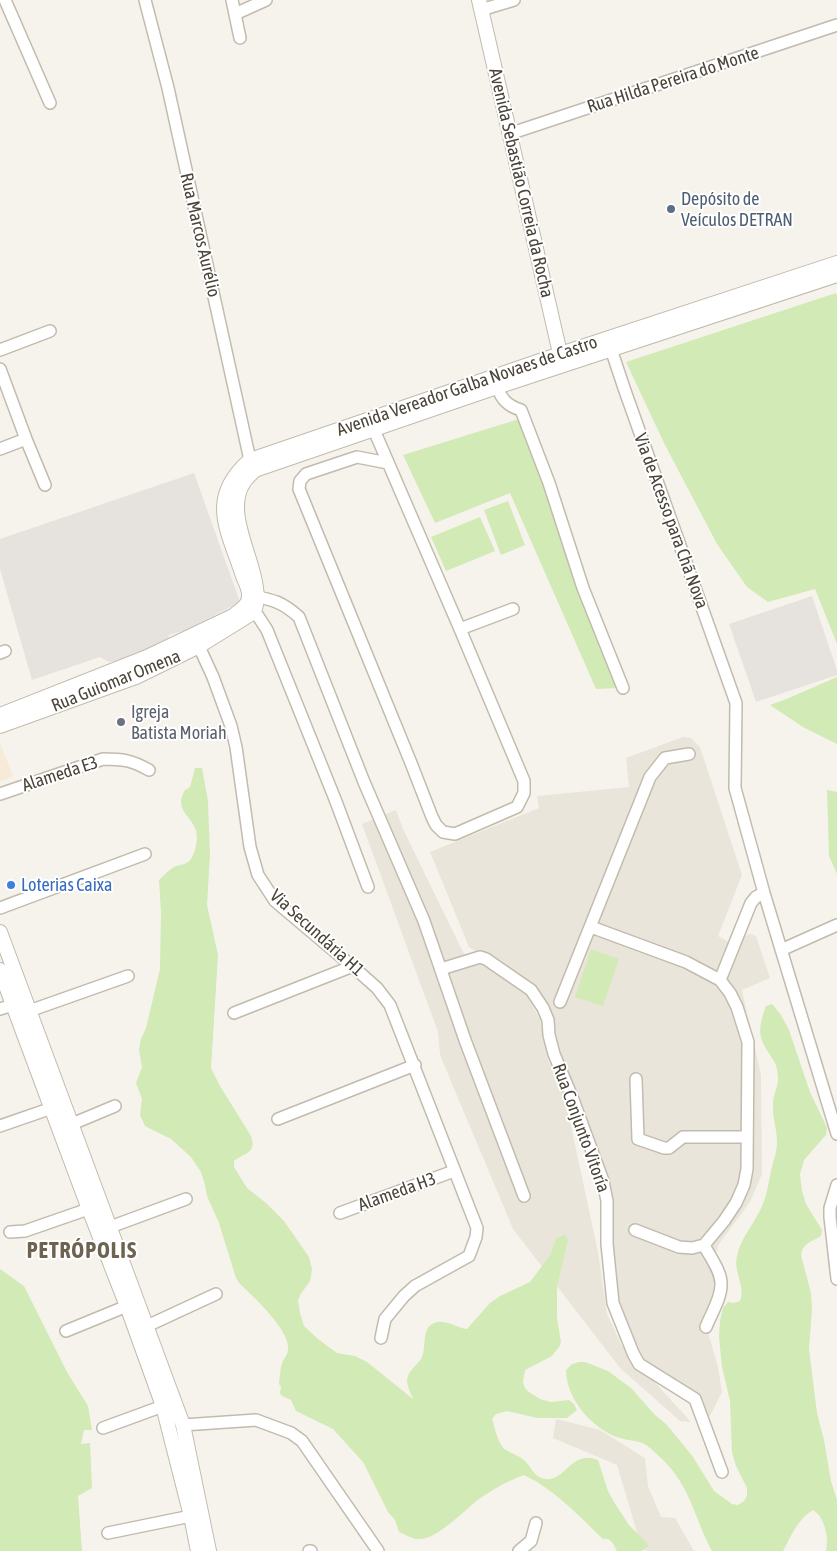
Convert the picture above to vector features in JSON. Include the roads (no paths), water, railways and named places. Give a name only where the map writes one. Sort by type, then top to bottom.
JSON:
[{"type":"street","points":[[5,0],[50,103]]},
{"type":"street","name":"Rua Marcos Aurélio","points":[[146,0],[168,88],[252,465]]},
{"type":"street","points":[[232,0],[240,38]]},
{"type":"street","points":[[235,14],[266,0]]},
{"type":"street","points":[[480,5],[514,0]]},
{"type":"street","name":"Avenida Sebastião Correia da Rocha","points":[[480,5],[562,360]]},
{"type":"street","name":"Rua Hilda Pereira do Monte","points":[[509,134],[837,25]]},
{"type":"street","name":"Avenida Vereador Galba Novaes de Castro","points":[[252,603],[226,528],[223,509],[226,490],[239,470],[610,344],[837,262]]},
{"type":"street","name":"Avenida Vereador Galba Novaes de Castro","points":[[610,344],[837,275]]},
{"type":"street","points":[[0,350],[50,331]]},
{"type":"street","name":"Via de Acesso para Chã Nova","points":[[610,344],[736,704],[735,788],[764,893]]},
{"type":"street","name":"Avenida Vereador Galba Novaes de Castro","points":[[252,465],[374,430],[497,387],[562,360]]},
{"type":"street","points":[[0,369],[45,485]]},
{"type":"street","points":[[497,387],[501,397],[511,407],[521,410],[549,483],[583,588],[623,688]]},
{"type":"street","points":[[374,430],[524,781],[524,793],[517,807],[455,834],[443,832],[436,825],[432,817],[299,489],[300,481],[306,474],[357,457],[388,463]]},
{"type":"street","points":[[0,449],[26,439]]},
{"type":"street","points":[[368,887],[268,630],[252,603],[277,601],[287,606],[299,617],[364,782],[424,921],[465,1040],[524,1196]]},
{"type":"street","name":"Rua Guiomar Omena","points":[[0,726],[136,677],[196,641],[252,603]]},
{"type":"street","points":[[460,629],[513,609]]},
{"type":"street","name":"Rua Guiomar Omena","points":[[0,715],[147,657],[196,641]]},
{"type":"street","name":"Via Secundária H1","points":[[196,641],[213,677],[231,726],[236,748],[250,847],[258,875],[276,901],[353,966],[377,988],[390,1005],[477,1228],[476,1237],[469,1256],[415,1286],[404,1296],[386,1319],[381,1338]]},
{"type":"street","points":[[560,1002],[650,777],[665,758],[689,754]]},
{"type":"street","name":"Alameda E3","points":[[0,794],[103,759],[120,759],[134,762],[149,770]]},
{"type":"street","points":[[0,908],[144,854]]},
{"type":"street","points":[[720,980],[751,903],[756,897],[764,893],[837,1134]]},
{"type":"street","points":[[781,950],[837,925]]},
{"type":"street","points":[[591,926],[686,962],[720,980],[730,993],[737,1007],[748,1042],[747,1169],[744,1185],[736,1203],[704,1245],[692,1248],[679,1247],[635,1230]]},
{"type":"street","points":[[0,932],[72,1124],[95,1206]]},
{"type":"street","name":"Rua Conjunto Vitoría","points":[[441,969],[480,957],[486,959],[531,990],[543,1008],[548,1020],[549,1035],[554,1054],[603,1181],[607,1201],[607,1244],[613,1303],[639,1364],[695,1399],[722,1472]]},
{"type":"street","points":[[234,1013],[353,966]]},
{"type":"street","points":[[0,970],[7,1007],[147,1326],[183,1425],[209,1551]]},
{"type":"street","points":[[29,1011],[128,976]]},
{"type":"street","points":[[278,1119],[415,1066]]},
{"type":"street","points":[[636,1079],[638,1139],[669,1148],[683,1137],[748,1137]]},
{"type":"street","points":[[72,1124],[115,1106]]},
{"type":"street","points":[[0,1126],[52,1108]]},
{"type":"street","name":"Alameda H3","points":[[340,1213],[454,1171]]},
{"type":"street","points":[[837,1185],[830,1208],[837,1279]]},
{"type":"street","points":[[104,1229],[186,1199]]},
{"type":"street","points":[[10,1232],[25,1231],[95,1206]]},
{"type":"street","points":[[104,1229],[127,1306],[163,1406],[198,1551]]},
{"type":"street","points":[[704,1245],[722,1284],[720,1295],[706,1327]]},
{"type":"street","points":[[147,1326],[216,1294]]},
{"type":"street","points":[[66,1331],[127,1306]]},
{"type":"street","points":[[103,1428],[163,1406]]},
{"type":"street","points":[[183,1425],[256,1420],[291,1433],[302,1441],[378,1551]]},
{"type":"street","points":[[108,1533],[191,1516]]},
{"type":"street","points":[[519,1551],[531,1541],[536,1523]]},
{"type":"place","name":"Depósito de Veículos DETRAN","points":[[671,209]]},
{"type":"place","name":"Igreja Batista Moriah","points":[[121,722]]},
{"type":"place","name":"Loterias Caixa","points":[[11,885]]},
{"type":"district","name":"PETRÓPOLIS","points":[[82,1251]]}]
